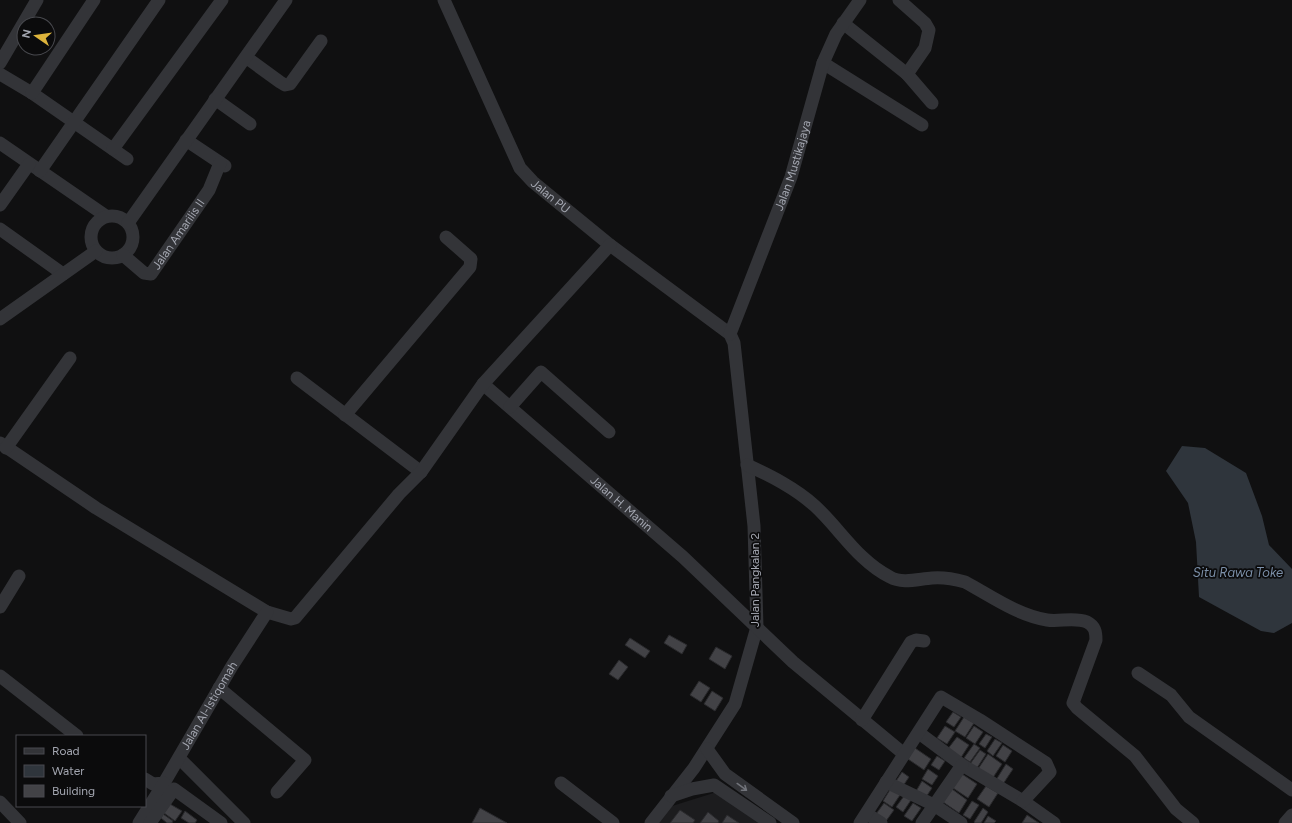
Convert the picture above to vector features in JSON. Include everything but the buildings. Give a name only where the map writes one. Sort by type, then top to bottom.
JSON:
[{"type":"street","points":[[0,63],[37,0]]},
{"type":"street","points":[[40,171],[75,123],[159,0]]},
{"type":"street","points":[[113,149],[222,0]]},
{"type":"street","points":[[128,223],[215,99],[247,58],[286,0]]},
{"type":"street","name":"Jalan PU","points":[[444,0],[520,168],[533,182],[610,245],[730,334]]},
{"type":"street","name":"Jalan Mustikajaya","points":[[730,334],[791,176],[822,63],[843,24],[860,0]]},
{"type":"street","points":[[899,0],[925,23],[929,30],[925,48],[907,74]]},
{"type":"street","points":[[32,93],[91,4]]},
{"type":"street","points":[[843,24],[907,74],[932,103]]},
{"type":"street","points":[[247,58],[280,82],[285,85],[290,84],[321,41]]},
{"type":"street","points":[[822,63],[922,125]]},
{"type":"street","points":[[0,74],[32,93],[127,159]]},
{"type":"street","points":[[215,99],[250,124]]},
{"type":"street","name":"Jalan Amarilis II","points":[[123,255],[144,273],[152,274],[209,190],[222,165],[186,140]]},
{"type":"street","points":[[0,143],[106,216]]},
{"type":"street","points":[[0,205],[29,164]]},
{"type":"street","points":[[106,216],[118,216],[128,223],[131,228],[133,240],[131,246],[123,255],[112,258],[106,257],[96,251],[91,240],[92,228],[96,222],[106,216]]},
{"type":"street","points":[[0,229],[63,274]]},
{"type":"street","points":[[345,414],[470,267],[471,259],[446,237]]},
{"type":"street","points":[[70,358],[3,445],[96,508],[267,612],[287,619],[295,618],[399,494],[421,472],[483,384],[610,245]]},
{"type":"street","points":[[0,319],[96,251]]},
{"type":"street","name":"Jalan Pangkalan 2","points":[[651,823],[694,768],[735,704],[757,627],[757,578],[754,526],[735,347],[730,334]]},
{"type":"street","points":[[510,407],[541,372],[608,432]]},
{"type":"street","points":[[297,378],[421,472]]},
{"type":"street","name":"Jalan H. Manin","points":[[483,384],[684,558],[794,662],[904,754]]},
{"type":"street","points":[[747,465],[777,479],[808,500],[871,565],[891,578],[899,580],[932,578],[955,579],[965,582],[1025,614],[1047,620],[1086,622],[1092,626],[1096,632],[1096,640],[1073,703],[1076,708],[1112,739],[1135,756],[1176,809],[1193,823]]},
{"type":"street","points":[[0,607],[19,576]]},
{"type":"street","name":"Jalan Al-Istiqomah","points":[[168,786],[179,758],[219,688],[267,612]]},
{"type":"street","points":[[862,720],[911,642],[916,640],[924,641]]},
{"type":"street","points":[[1138,674],[1171,695],[1189,717],[1292,790]]},
{"type":"street","points":[[0,676],[76,735]]},
{"type":"street","points":[[219,688],[305,760],[277,792]]},
{"type":"street","points":[[881,823],[863,818],[941,697],[980,720],[1046,763],[1050,772],[1023,801]]},
{"type":"street","points":[[919,733],[962,765],[1023,801],[1054,823]]},
{"type":"street","points":[[707,749],[725,774],[793,823]]},
{"type":"street","points":[[179,758],[244,823]]},
{"type":"street","points":[[922,823],[962,765]]},
{"type":"street","points":[[717,787],[725,774]]},
{"type":"street","points":[[146,780],[153,784],[168,786],[176,789],[214,821]]},
{"type":"street","points":[[561,782],[613,823]]},
{"type":"street","points":[[886,782],[934,805],[962,823]]},
{"type":"street","points":[[139,823],[168,786]]},
{"type":"street","points":[[150,823],[168,786]]},
{"type":"street","points":[[671,796],[692,788],[714,786],[770,823]]},
{"type":"street","points":[[0,802],[20,823]]},
{"type":"street","points":[[1284,823],[1292,815]]},
{"type":"shaded area","points":[[720,791],[763,823],[656,823],[669,807]]},
{"type":"water","name":"Situ Rawa Toke","points":[[1182,446],[1205,448],[1246,473],[1262,516],[1269,545],[1292,569],[1292,623],[1274,633],[1261,631],[1199,597],[1196,542],[1188,503],[1166,471]]}]
